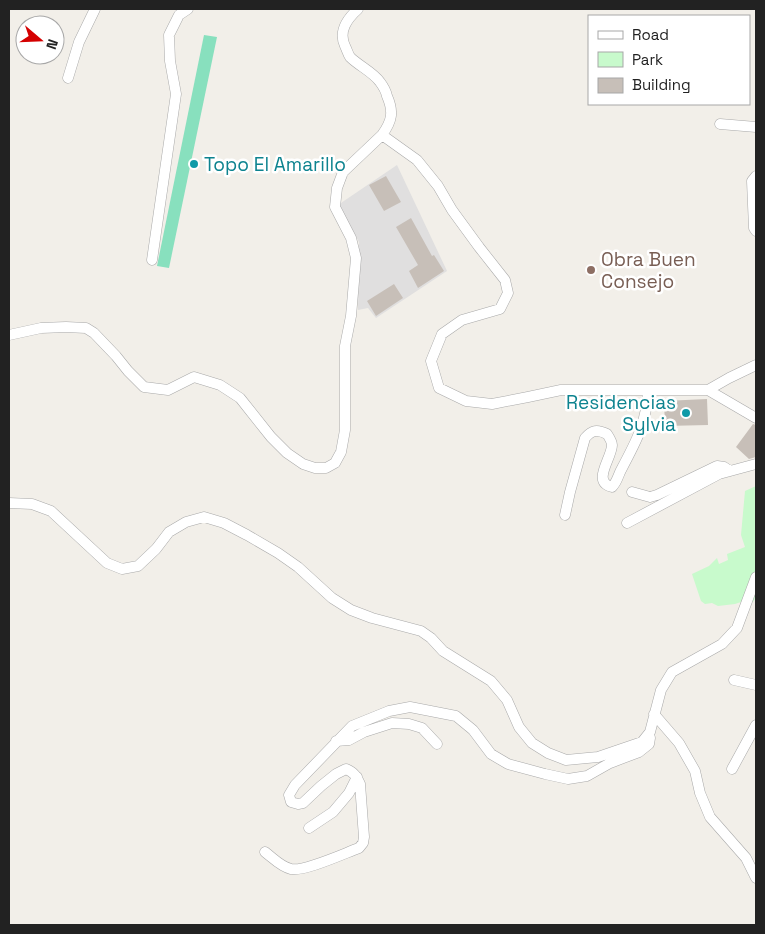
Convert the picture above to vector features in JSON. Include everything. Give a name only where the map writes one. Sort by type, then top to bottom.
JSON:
[{"type":"street","points":[[68,78],[79,42],[95,9]]},
{"type":"street","points":[[152,260],[176,94],[170,61],[169,35],[179,15],[188,9]]},
{"type":"street","points":[[9,335],[41,328],[86,328],[94,333],[128,372],[144,387],[168,390],[194,378],[220,385],[240,398],[271,437],[287,453],[304,464],[315,468],[326,468],[335,463],[341,452],[345,430],[346,346],[351,316],[356,258],[351,238],[335,208],[337,188],[342,172],[382,135],[388,128],[392,116],[391,106],[380,81],[350,56],[344,43],[343,30],[349,17],[358,9]]},
{"type":"street","points":[[720,124],[756,127]]},
{"type":"street","points":[[382,135],[417,160],[438,186],[452,210],[505,280],[508,293],[500,309],[462,320],[442,334],[432,361],[439,388],[466,401],[492,404],[560,390],[708,390],[756,418]]},
{"type":"street","points":[[756,176],[752,181],[754,228],[756,231]]},
{"type":"street","points":[[708,390],[756,365]]},
{"type":"street","points":[[565,515],[585,438],[594,431],[601,431],[607,434],[612,445],[602,477],[604,483],[612,487],[616,483],[637,441],[648,405],[648,390]]},
{"type":"street","points":[[627,523],[719,474],[756,464]]},
{"type":"street","points":[[632,492],[650,497],[718,466],[730,471]]},
{"type":"street","points":[[9,503],[32,504],[50,511],[107,563],[122,569],[138,566],[156,549],[169,532],[186,522],[204,517],[224,523],[278,553],[298,567],[332,598],[351,610],[372,618],[420,631],[431,638],[442,651],[491,681],[506,700],[519,726],[532,743],[548,753],[566,760],[598,757],[642,742],[650,732]]},
{"type":"street","points":[[265,852],[286,867],[294,870],[308,867],[359,848],[364,837],[360,784],[357,777],[351,771],[346,769],[336,774],[303,803],[291,802],[289,795],[336,741],[352,726],[389,711],[410,707],[456,716],[473,730],[490,754],[508,764],[568,778],[587,776],[610,763],[639,752],[648,744],[661,690],[672,672],[722,644],[737,628],[756,577]]},
{"type":"street","points":[[734,680],[756,685]]},
{"type":"street","points":[[654,714],[679,743],[695,771],[700,793],[710,817],[746,858],[756,878]]},
{"type":"street","points":[[336,741],[349,740],[364,732],[392,723],[409,724],[422,728],[437,744]]},
{"type":"street","points":[[732,769],[756,725]]},
{"type":"street","points":[[309,828],[333,812],[349,793],[357,777]]},
{"type":"shaded area","points":[[397,165],[447,271],[376,318],[368,308],[358,310],[359,242],[338,205]]},
{"type":"green space","points":[[204,35],[217,37],[169,268],[157,266]]},
{"type":"green space","points":[[756,486],[756,597],[753,602],[747,600],[718,606],[712,603],[705,604],[701,601],[692,574],[709,566],[717,558],[719,564],[728,560],[727,554],[745,547],[741,535],[745,491]]},
{"type":"building","points":[[386,176],[401,202],[384,211],[369,185]]},
{"type":"building","points":[[411,218],[432,256],[434,255],[444,271],[418,288],[409,271],[418,265],[396,227]]},
{"type":"building","points":[[394,284],[403,298],[376,316],[367,301]]},
{"type":"building","name":"Residencias Sylvia","points":[[707,399],[708,425],[665,426],[664,401]]},
{"type":"building","points":[[753,424],[756,425],[756,457],[749,459],[736,447]]},
{"type":"place","name":"Topo El Amarillo","points":[[194,164]]},
{"type":"place","name":"Obra Buen Consejo","points":[[591,270]]},
{"type":"place","name":"Residencias Sylvia","points":[[686,413]]}]
